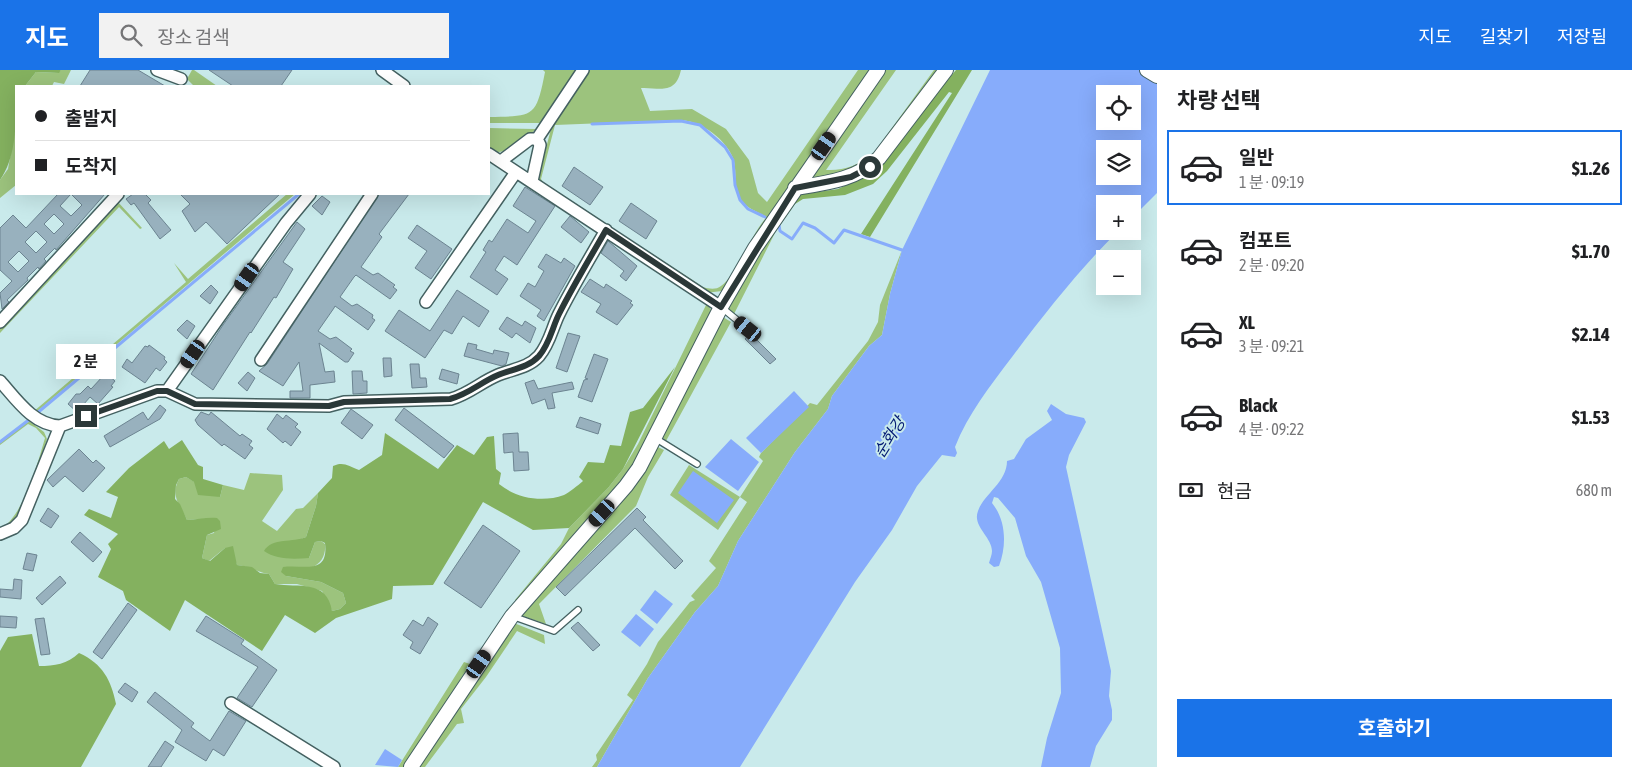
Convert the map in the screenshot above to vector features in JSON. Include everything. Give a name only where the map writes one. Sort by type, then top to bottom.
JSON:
[{"type":"street","points":[[157,70],[183,76]]},
{"type":"street","points":[[382,70],[403,85]]},
{"type":"street","points":[[537,139],[583,70]]},
{"type":"street","points":[[411,767],[512,616],[626,486],[639,468],[721,307],[795,188],[878,70]]},
{"type":"street","points":[[795,188],[851,177],[870,167],[946,70]]},
{"type":"street","points":[[1147,70],[1157,76]]},
{"type":"street","points":[[501,161],[530,139],[537,139]]},
{"type":"street","points":[[532,181],[540,145],[537,139]]},
{"type":"street","points":[[490,155],[721,307]]},
{"type":"street","points":[[426,302],[516,172]]},
{"type":"street","points":[[0,322],[117,195]]},
{"type":"street","points":[[167,391],[286,223],[309,195]]},
{"type":"street","points":[[261,360],[371,195]]},
{"type":"street","points":[[0,381],[34,417],[52,426],[60,426],[157,391],[167,391],[195,404],[329,406],[344,402],[450,399],[464,395],[498,375],[530,364],[540,355],[551,338],[557,318],[606,230]]},
{"type":"street","points":[[0,534],[14,528],[22,520],[60,426]]},
{"type":"street","points":[[231,703],[334,767]]},
{"type":"lane","points":[[721,307],[748,329]]},
{"type":"lane","points":[[655,438],[697,464]]},
{"type":"lane","points":[[512,616],[554,630],[578,610]]},
{"type":"green space","points":[[0,70],[61,70],[59,73],[36,72],[26,85],[15,85],[15,135],[10,159],[0,180]]},
{"type":"green space","points":[[61,70],[71,70],[64,84],[54,82],[52,85],[26,85],[36,72],[58,73]]},
{"type":"green space","points":[[192,70],[194,70],[216,85],[193,85],[187,79]]},
{"type":"green space","points":[[543,70],[579,70],[544,123],[490,123],[490,117],[515,116],[530,111],[539,98],[545,72]]},
{"type":"green space","points":[[588,70],[681,70],[675,84],[670,87],[660,89],[641,88],[650,111],[692,109],[726,129],[749,160],[758,193],[767,202],[858,70],[874,70],[722,291],[705,293],[644,252],[645,249],[703,287],[717,288],[733,273],[760,225],[766,218],[746,206],[741,200],[737,191],[735,166],[731,153],[713,133],[697,124],[681,120],[555,125],[541,179],[604,222],[600,223],[539,183],[538,179],[552,125]]},
{"type":"green space","points":[[886,70],[896,70],[826,170],[851,166],[873,154],[934,70],[941,70],[863,168],[809,180]]},
{"type":"green space","points":[[956,70],[972,70],[870,237],[861,234],[952,93],[949,92],[887,171],[873,184],[845,195],[803,199],[795,204],[781,224],[777,221],[797,195],[838,189],[868,175]]},
{"type":"green space","points":[[490,128],[536,129],[514,147],[502,152],[490,150]]},
{"type":"green space","points":[[15,129],[15,186],[0,198],[0,180],[8,169]]},
{"type":"green space","points":[[286,195],[294,195],[33,415],[0,377],[0,375],[33,412],[186,282],[174,263],[188,279]]},
{"type":"green space","points":[[117,201],[142,228],[140,229],[119,207],[0,333],[0,326]]},
{"type":"green space","points":[[775,225],[778,227],[734,314],[728,308]]},
{"type":"green space","points":[[902,250],[890,294],[882,335],[869,346],[832,396],[828,409],[795,452],[738,541],[718,586],[695,612],[648,678],[597,767],[592,767],[597,760],[596,755],[633,700],[627,695],[647,664],[658,642],[690,602],[695,600],[691,596],[716,568],[709,561],[747,502],[740,497],[763,461],[759,457],[761,453],[810,403],[817,405],[868,341],[878,322],[880,305]]},
{"type":"green space","points":[[707,303],[711,310],[711,316],[633,465],[618,487],[517,602],[515,600],[561,544],[569,528],[608,488],[623,469],[638,444]]},
{"type":"green space","points":[[723,317],[731,322],[666,441],[662,437]]},
{"type":"green space","points":[[675,367],[623,469],[608,488],[569,528],[533,530],[483,502],[433,585],[393,586],[392,599],[336,618],[315,633],[285,615],[262,651],[185,600],[170,631],[126,600],[123,591],[98,577],[111,549],[108,544],[118,534],[84,515],[89,509],[111,518],[118,497],[106,492],[129,468],[164,441],[169,449],[182,440],[198,465],[203,467],[203,479],[223,485],[220,497],[198,495],[194,482],[186,477],[179,479],[176,485],[175,499],[180,504],[187,520],[217,518],[220,521],[221,529],[207,535],[202,558],[210,561],[225,548],[233,546],[237,565],[252,567],[260,573],[269,574],[275,584],[318,589],[329,601],[332,611],[340,609],[346,603],[343,593],[321,582],[286,576],[281,572],[283,567],[306,567],[319,564],[323,560],[325,553],[325,543],[321,541],[315,542],[309,558],[291,559],[274,556],[264,551],[277,542],[306,537],[318,493],[332,478],[333,466],[343,464],[359,470],[382,455],[385,433],[438,469],[457,445],[474,455],[487,437],[494,436],[496,469],[501,473],[499,484],[513,493],[530,498],[547,499],[564,495],[583,481],[579,477],[588,462],[604,463],[610,445],[621,446],[630,412],[643,408]]},
{"type":"green space","points":[[29,421],[44,432],[47,439],[31,486],[14,524],[2,528],[10,521],[23,500],[45,438],[36,428],[28,424],[0,445],[0,443]]},
{"type":"green space","points":[[658,447],[664,450],[648,477],[636,506],[539,604],[546,624],[520,615]]},
{"type":"green space","points":[[689,465],[740,497],[718,530],[670,495]]},
{"type":"green space","points":[[250,473],[282,475],[283,490],[262,521],[277,531],[296,509],[303,508],[318,493],[306,537],[297,541],[285,541],[309,558],[315,542],[321,541],[325,544],[325,552],[319,563],[313,567],[286,576],[321,582],[343,593],[346,603],[340,609],[332,611],[322,591],[297,584],[275,584],[269,574],[237,565],[234,557],[225,548],[209,561],[202,558],[207,535],[214,533],[217,518],[187,520],[179,505],[175,490],[179,479],[186,477],[220,497],[223,485],[244,490]]},
{"type":"green space","points":[[514,623],[544,635],[545,644],[517,631],[486,677],[461,709],[464,723],[457,724],[425,767],[416,767]]},
{"type":"green space","points":[[32,634],[39,666],[60,664],[70,660],[79,653],[100,668],[111,687],[116,704],[81,767],[0,767],[0,651],[8,637]]},
{"type":"green space","points":[[464,662],[470,664],[405,767],[398,767]]},
{"type":"water","name":"순화강","points":[[990,70],[1157,70],[1157,193],[1141,209],[1141,195],[1096,195],[1096,240],[1110,240],[1100,250],[1096,250],[1096,255],[1037,324],[988,390],[960,435],[955,447],[957,453],[955,457],[942,455],[917,486],[892,530],[855,582],[740,767],[597,767],[648,678],[695,612],[718,586],[738,541],[795,452],[828,409],[832,396],[869,346],[882,335],[890,294],[902,250]]},
{"type":"water","points":[[794,391],[809,407],[761,453],[746,438]]},
{"type":"water","points":[[1051,404],[1066,414],[1084,418],[1086,422],[1069,455],[1066,467],[1111,671],[1109,696],[1112,710],[1112,720],[1096,746],[1090,767],[1041,767],[1047,738],[1061,693],[1060,648],[1041,582],[1026,556],[1015,518],[998,498],[994,497],[992,503],[1000,517],[1004,541],[999,566],[994,567],[989,563],[992,552],[991,546],[980,527],[977,516],[981,505],[1003,475],[1007,461],[1014,459],[1026,439],[1052,420],[1047,411]]},
{"type":"water","points":[[731,439],[759,462],[738,491],[705,467]]},
{"type":"water","points":[[693,471],[734,500],[717,523],[678,493]]},
{"type":"water","points":[[655,590],[673,604],[657,624],[640,610]]},
{"type":"water","points":[[636,614],[654,629],[640,647],[621,632]]},
{"type":"water","points":[[385,749],[402,760],[398,767],[375,765]]},
{"type":"building","points":[[90,70],[138,70],[163,85],[81,85]]},
{"type":"building","points":[[209,70],[292,70],[282,85],[232,85]]},
{"type":"building","points":[[574,167],[603,187],[590,205],[562,186]]},
{"type":"building","points":[[525,187],[555,206],[517,265],[504,256],[495,270],[508,279],[497,295],[470,277],[486,252],[483,250],[489,240],[492,242],[507,219],[528,233],[536,221],[513,206]]},
{"type":"building","points":[[57,195],[70,195],[60,206],[71,216],[82,205],[72,195],[104,195],[56,250],[55,248],[44,259],[46,261],[39,269],[38,267],[27,278],[28,280],[7,300],[9,302],[2,309],[0,293],[12,281],[0,270],[0,228],[13,215],[26,228]],"holes":[[[54,214],[64,224],[54,234],[44,224]],[[36,231],[47,242],[36,253],[25,242]],[[19,251],[29,261],[18,272],[8,262]]]},
{"type":"building","points":[[132,195],[146,195],[151,200],[148,203],[171,230],[160,239],[134,203],[131,205],[126,199]]},
{"type":"building","points":[[181,195],[279,195],[227,244],[206,222],[195,232],[182,211],[190,204]]},
{"type":"building","points":[[378,195],[408,195],[379,234],[382,237],[361,267],[373,275],[378,273],[395,285],[393,287],[397,290],[390,299],[356,275],[340,297],[352,306],[357,304],[373,315],[372,318],[375,320],[368,330],[335,306],[318,331],[330,339],[336,337],[352,349],[350,351],[354,353],[348,362],[345,362],[319,343],[325,372],[334,371],[335,382],[310,385],[310,398],[290,398],[290,391],[303,391],[299,362],[283,386],[259,371],[267,364]]},
{"type":"building","points":[[322,196],[330,202],[322,215],[312,206]]},
{"type":"building","points":[[631,203],[657,221],[646,239],[619,221]]},
{"type":"building","points":[[570,216],[589,232],[581,243],[561,227]]},
{"type":"building","points":[[297,222],[305,229],[283,262],[293,269],[276,298],[274,297],[250,332],[213,390],[191,374],[223,325]]},
{"type":"building","points":[[417,225],[452,249],[431,279],[415,268],[427,251],[408,238]]},
{"type":"building","points":[[608,241],[637,266],[626,281],[620,276],[624,271],[601,253]]},
{"type":"building","points":[[546,254],[561,263],[564,258],[575,266],[544,321],[537,316],[541,310],[520,296],[528,283],[535,287],[544,271],[538,267]]},
{"type":"building","points":[[590,279],[604,288],[606,284],[632,301],[630,303],[633,305],[617,325],[596,312],[601,304],[581,292]]},
{"type":"building","points":[[211,285],[218,292],[210,304],[200,296]]},
{"type":"building","points":[[457,290],[489,311],[479,327],[463,316],[452,334],[444,330],[425,358],[385,331],[399,310],[430,331]]},
{"type":"building","points":[[507,317],[522,326],[525,321],[536,328],[530,343],[516,333],[512,338],[499,329]]},
{"type":"building","points":[[187,320],[195,326],[187,339],[177,330]]},
{"type":"building","points":[[568,333],[580,336],[567,372],[556,368]]},
{"type":"building","points":[[750,333],[776,359],[770,364],[745,339]]},
{"type":"building","points":[[468,343],[477,345],[476,349],[493,354],[494,350],[509,353],[506,364],[502,366],[464,356]]},
{"type":"building","points":[[149,345],[165,357],[164,359],[167,362],[160,371],[156,368],[145,383],[122,367],[127,359],[132,363],[145,346],[148,347]]},
{"type":"building","points":[[594,354],[608,359],[592,402],[578,397],[584,380],[588,379],[585,378]]},
{"type":"building","points":[[383,358],[391,358],[392,376],[384,377]]},
{"type":"building","points":[[410,364],[419,364],[420,378],[426,378],[427,387],[412,388]]},
{"type":"building","points":[[442,369],[459,374],[457,384],[439,379]]},
{"type":"building","points":[[352,371],[362,371],[363,381],[367,381],[367,393],[353,394]]},
{"type":"building","points":[[248,372],[255,378],[247,391],[238,383]]},
{"type":"building","points":[[104,375],[106,377],[108,375],[115,381],[111,386],[113,387],[98,404],[90,397],[77,412],[68,404],[76,394],[80,394],[88,386],[91,389]]},
{"type":"building","points":[[534,380],[538,389],[572,382],[574,389],[552,393],[555,408],[548,409],[545,399],[532,404],[525,383]]},
{"type":"building","points":[[160,405],[166,410],[160,419],[110,447],[104,436],[143,412],[148,420]]},
{"type":"building","points":[[404,408],[454,446],[444,458],[395,420]]},
{"type":"building","points":[[351,409],[373,425],[362,439],[341,423]]},
{"type":"building","points":[[201,412],[209,415],[211,412],[240,436],[242,434],[252,441],[249,445],[253,448],[245,459],[224,444],[222,446],[198,425],[195,420]]},
{"type":"building","points":[[277,414],[283,419],[286,415],[298,424],[295,427],[301,432],[291,446],[285,441],[283,443],[267,429]]},
{"type":"building","points":[[580,417],[601,424],[598,434],[576,427]]},
{"type":"building","points":[[518,433],[519,452],[528,452],[529,470],[514,471],[513,452],[504,453],[503,434]]},
{"type":"building","points":[[79,449],[93,463],[96,460],[105,468],[83,492],[65,476],[53,487],[47,480]]},
{"type":"building","points":[[48,508],[59,516],[51,528],[40,521]]},
{"type":"building","points":[[637,508],[646,517],[643,520],[683,561],[675,569],[635,528],[565,596],[556,587]]},
{"type":"building","points":[[483,525],[520,551],[481,608],[444,583]]},
{"type":"building","points":[[80,532],[102,552],[93,562],[71,542]]},
{"type":"building","points":[[27,553],[37,555],[33,571],[23,569]]},
{"type":"building","points":[[60,576],[66,583],[42,605],[36,598]]},
{"type":"building","points":[[14,579],[22,580],[21,599],[0,597],[0,589],[13,590]]},
{"type":"building","points":[[128,603],[137,610],[102,659],[93,652]]},
{"type":"building","points":[[0,616],[17,617],[16,628],[0,627]]},
{"type":"building","points":[[206,616],[244,640],[241,644],[277,670],[252,707],[237,698],[258,667],[196,631]]},
{"type":"building","points":[[428,617],[438,624],[420,654],[410,648],[413,642],[403,635],[413,620],[423,626]]},
{"type":"building","points":[[44,618],[50,654],[41,655],[35,619]]},
{"type":"building","points":[[578,622],[600,645],[593,651],[571,628]]},
{"type":"building","points":[[125,683],[138,692],[132,702],[118,692]]},
{"type":"building","points":[[155,692],[194,723],[191,727],[210,741],[229,711],[246,721],[224,756],[213,749],[206,761],[175,742],[182,730],[147,702]]},
{"type":"building","points":[[165,741],[174,747],[161,767],[148,767]]},
{"type":"waterway","points":[[592,124],[681,121],[700,125],[725,147],[733,160],[735,185],[740,200],[748,209],[765,217]]},
{"type":"waterway","points":[[36,414],[298,195]]},
{"type":"waterway","points":[[776,223],[779,225],[780,231],[792,239],[803,223],[815,228],[834,243],[844,230],[902,250]]},
{"type":"waterway","points":[[0,442],[30,419]]},
{"type":"route","points":[[86,416],[157,391],[167,391],[195,404],[329,406],[344,402],[450,399],[464,395],[491,378],[530,364],[540,355],[551,338],[557,318],[606,230],[721,307],[773,219],[795,188],[851,177],[870,167]]}]
